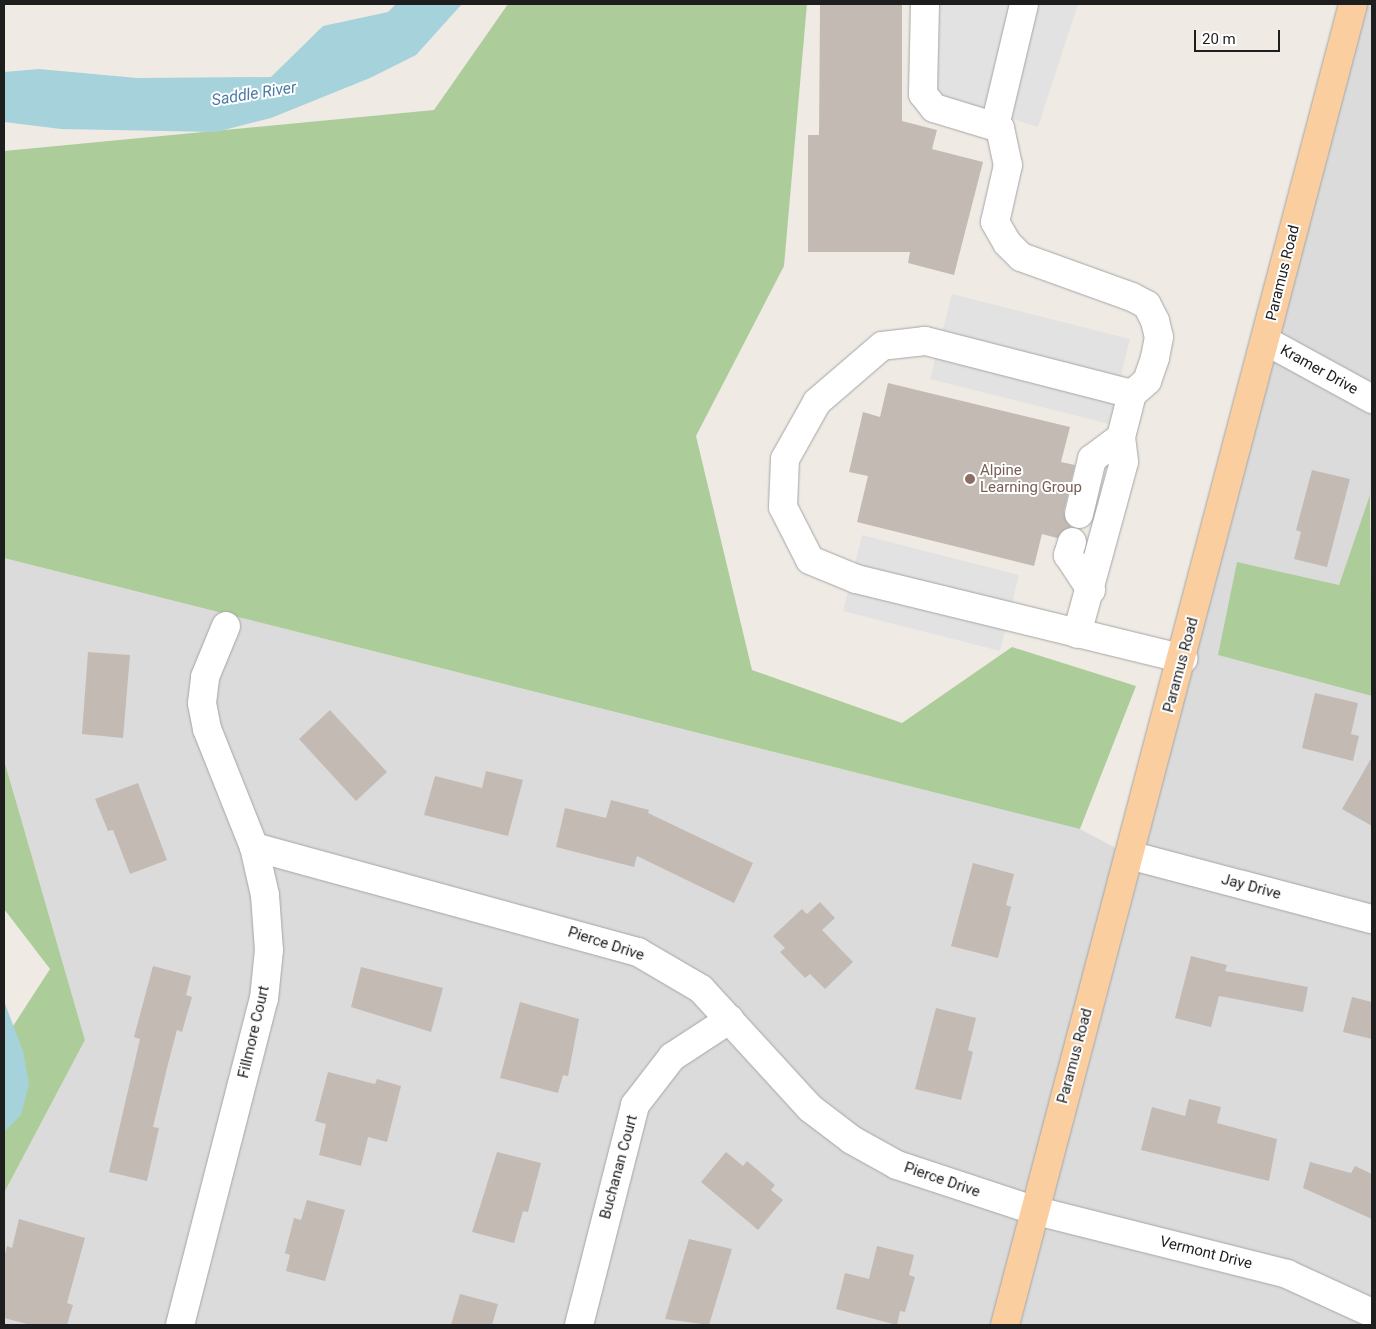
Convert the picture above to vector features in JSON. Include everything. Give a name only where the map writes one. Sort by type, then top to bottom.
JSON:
[{"type":"main road","name":"Paramus Road","points":[[1005,1325],[1033,1210],[1183,659],[1353,4]]},
{"type":"street","points":[[925,4],[922,94],[934,108],[1000,128],[1007,153],[995,222],[1007,243],[1021,257],[1132,296],[1147,305],[1155,322],[1159,338],[1156,358],[1147,381],[1132,394],[1121,437],[1124,462],[1090,590],[1076,634]]},
{"type":"street","points":[[995,126],[1024,4]]},
{"type":"street","points":[[1132,394],[925,340],[882,346],[817,402],[784,459],[783,507],[810,560],[856,579],[1183,659]]},
{"type":"street","name":"Kramer Drive","points":[[1266,341],[1372,399]]},
{"type":"street","points":[[1079,514],[1092,459],[1121,437]]},
{"type":"street","points":[[1072,542],[1068,555],[1090,590]]},
{"type":"street","name":"Fillmore Court","points":[[180,1325],[264,999],[269,950],[265,895],[254,847],[207,729],[202,703],[205,677],[226,626]]},
{"type":"street","name":"Pierce Drive","points":[[254,847],[638,952],[701,990],[730,1019],[810,1108],[852,1140],[897,1165],[940,1182],[1033,1210]]},
{"type":"street","name":"Jay Drive","points":[[1130,855],[1372,919]]},
{"type":"street","name":"Buchanan Court","points":[[579,1325],[635,1105],[672,1057],[730,1019]]},
{"type":"street","name":"Vermont Drive","points":[[1033,1210],[1287,1274],[1372,1313]]},
{"type":"shaded area","points":[[940,4],[1078,4],[1038,127],[935,94]]},
{"type":"shaded area","points":[[1353,4],[1372,4],[1372,495],[1339,585],[1219,655],[1372,696],[1372,1325],[4,1325],[4,1193],[85,1040],[4,760],[4,558],[1080,829],[1129,855]]},
{"type":"shaded area","points":[[952,294],[1130,339],[1109,424],[930,379]]},
{"type":"shaded area","points":[[862,535],[1019,575],[1000,651],[843,611]]},
{"type":"green space","points":[[508,4],[807,4],[784,266],[696,436],[752,670],[902,723],[1012,647],[1136,686],[1080,829],[4,558],[4,151],[434,110]]},
{"type":"green space","points":[[1370,495],[1372,696],[1218,655],[1237,562],[1339,585]]},
{"type":"green space","points":[[4,760],[85,1040],[4,1193],[4,1040],[50,969],[4,909]]},
{"type":"water","name":"Saddle River","points":[[396,4],[462,4],[416,55],[370,78],[271,118],[216,132],[61,129],[4,122],[4,72],[39,69],[137,78],[271,77],[323,26],[388,12]]},
{"type":"water","points":[[4,1001],[23,1051],[29,1084],[21,1115],[4,1132]]},
{"type":"building","points":[[820,4],[902,4],[902,121],[937,130],[932,149],[983,162],[954,275],[908,263],[910,252],[808,252],[808,135],[819,135]]},
{"type":"building","points":[[888,383],[1070,427],[1061,462],[1075,465],[1064,511],[1071,527],[1057,538],[1042,534],[1034,566],[857,522],[868,476],[849,472],[863,412],[880,417]]},
{"type":"building","points":[[1312,470],[1350,479],[1327,567],[1294,559],[1301,532],[1296,530]]},
{"type":"building","points":[[88,652],[130,655],[123,738],[82,734]]},
{"type":"building","points":[[1315,693],[1358,703],[1351,734],[1359,736],[1353,761],[1302,748]]},
{"type":"building","points":[[330,710],[387,772],[356,801],[299,739]]},
{"type":"building","points":[[1372,757],[1372,826],[1342,809]]},
{"type":"building","points":[[486,771],[523,780],[508,836],[424,815],[435,776],[482,788]]},
{"type":"building","points":[[138,783],[167,860],[130,874],[113,830],[108,831],[95,799]]},
{"type":"building","points":[[611,800],[649,810],[648,813],[753,863],[734,903],[637,856],[634,867],[556,847],[565,808],[606,818]]},
{"type":"building","points":[[973,863],[1014,874],[1006,905],[1011,907],[998,958],[951,946]]},
{"type":"building","points":[[820,902],[835,918],[822,930],[853,962],[825,989],[810,974],[805,978],[780,952],[785,948],[773,936],[802,909],[807,914]]},
{"type":"building","points":[[1191,956],[1227,965],[1225,971],[1308,987],[1303,1012],[1219,996],[1211,1027],[1175,1018]]},
{"type":"building","points":[[153,966],[191,976],[186,995],[192,997],[182,1032],[177,1030],[168,1064],[153,1127],[159,1128],[147,1181],[109,1172],[140,1039],[134,1037]]},
{"type":"building","points":[[361,967],[443,988],[431,1032],[351,1007]]},
{"type":"building","points":[[1352,997],[1372,1002],[1372,1039],[1343,1032]]},
{"type":"building","points":[[520,1002],[579,1019],[568,1076],[563,1075],[558,1093],[500,1078]]},
{"type":"building","points":[[936,1008],[976,1018],[968,1050],[973,1052],[961,1100],[915,1089]]},
{"type":"building","points":[[328,1072],[375,1084],[377,1079],[401,1086],[387,1142],[368,1137],[361,1166],[319,1155],[326,1124],[315,1121]]},
{"type":"building","points":[[1189,1099],[1221,1107],[1217,1123],[1277,1139],[1269,1181],[1141,1150],[1152,1107],[1185,1116]]},
{"type":"building","points":[[497,1152],[541,1163],[528,1212],[523,1211],[514,1243],[472,1232]]},
{"type":"building","points":[[726,1152],[743,1166],[747,1161],[775,1185],[771,1190],[783,1200],[758,1230],[701,1182]]},
{"type":"building","points":[[1310,1162],[1351,1173],[1355,1166],[1372,1174],[1372,1219],[1303,1188]]},
{"type":"building","points":[[307,1200],[345,1210],[325,1281],[286,1271],[290,1255],[285,1253],[294,1218],[301,1220]]},
{"type":"building","points":[[19,1219],[85,1238],[67,1303],[73,1305],[67,1325],[31,1325],[4,1318],[4,1258],[7,1246],[12,1248]]},
{"type":"building","points":[[689,1239],[732,1249],[709,1325],[665,1319]]},
{"type":"building","points":[[877,1246],[914,1255],[909,1275],[915,1277],[905,1312],[900,1311],[897,1325],[836,1309],[845,1273],[869,1279]]},
{"type":"building","points":[[460,1294],[498,1304],[492,1325],[451,1325]]},
{"type":"place","name":"Alpine Learning Group","points":[[970,479]]}]
